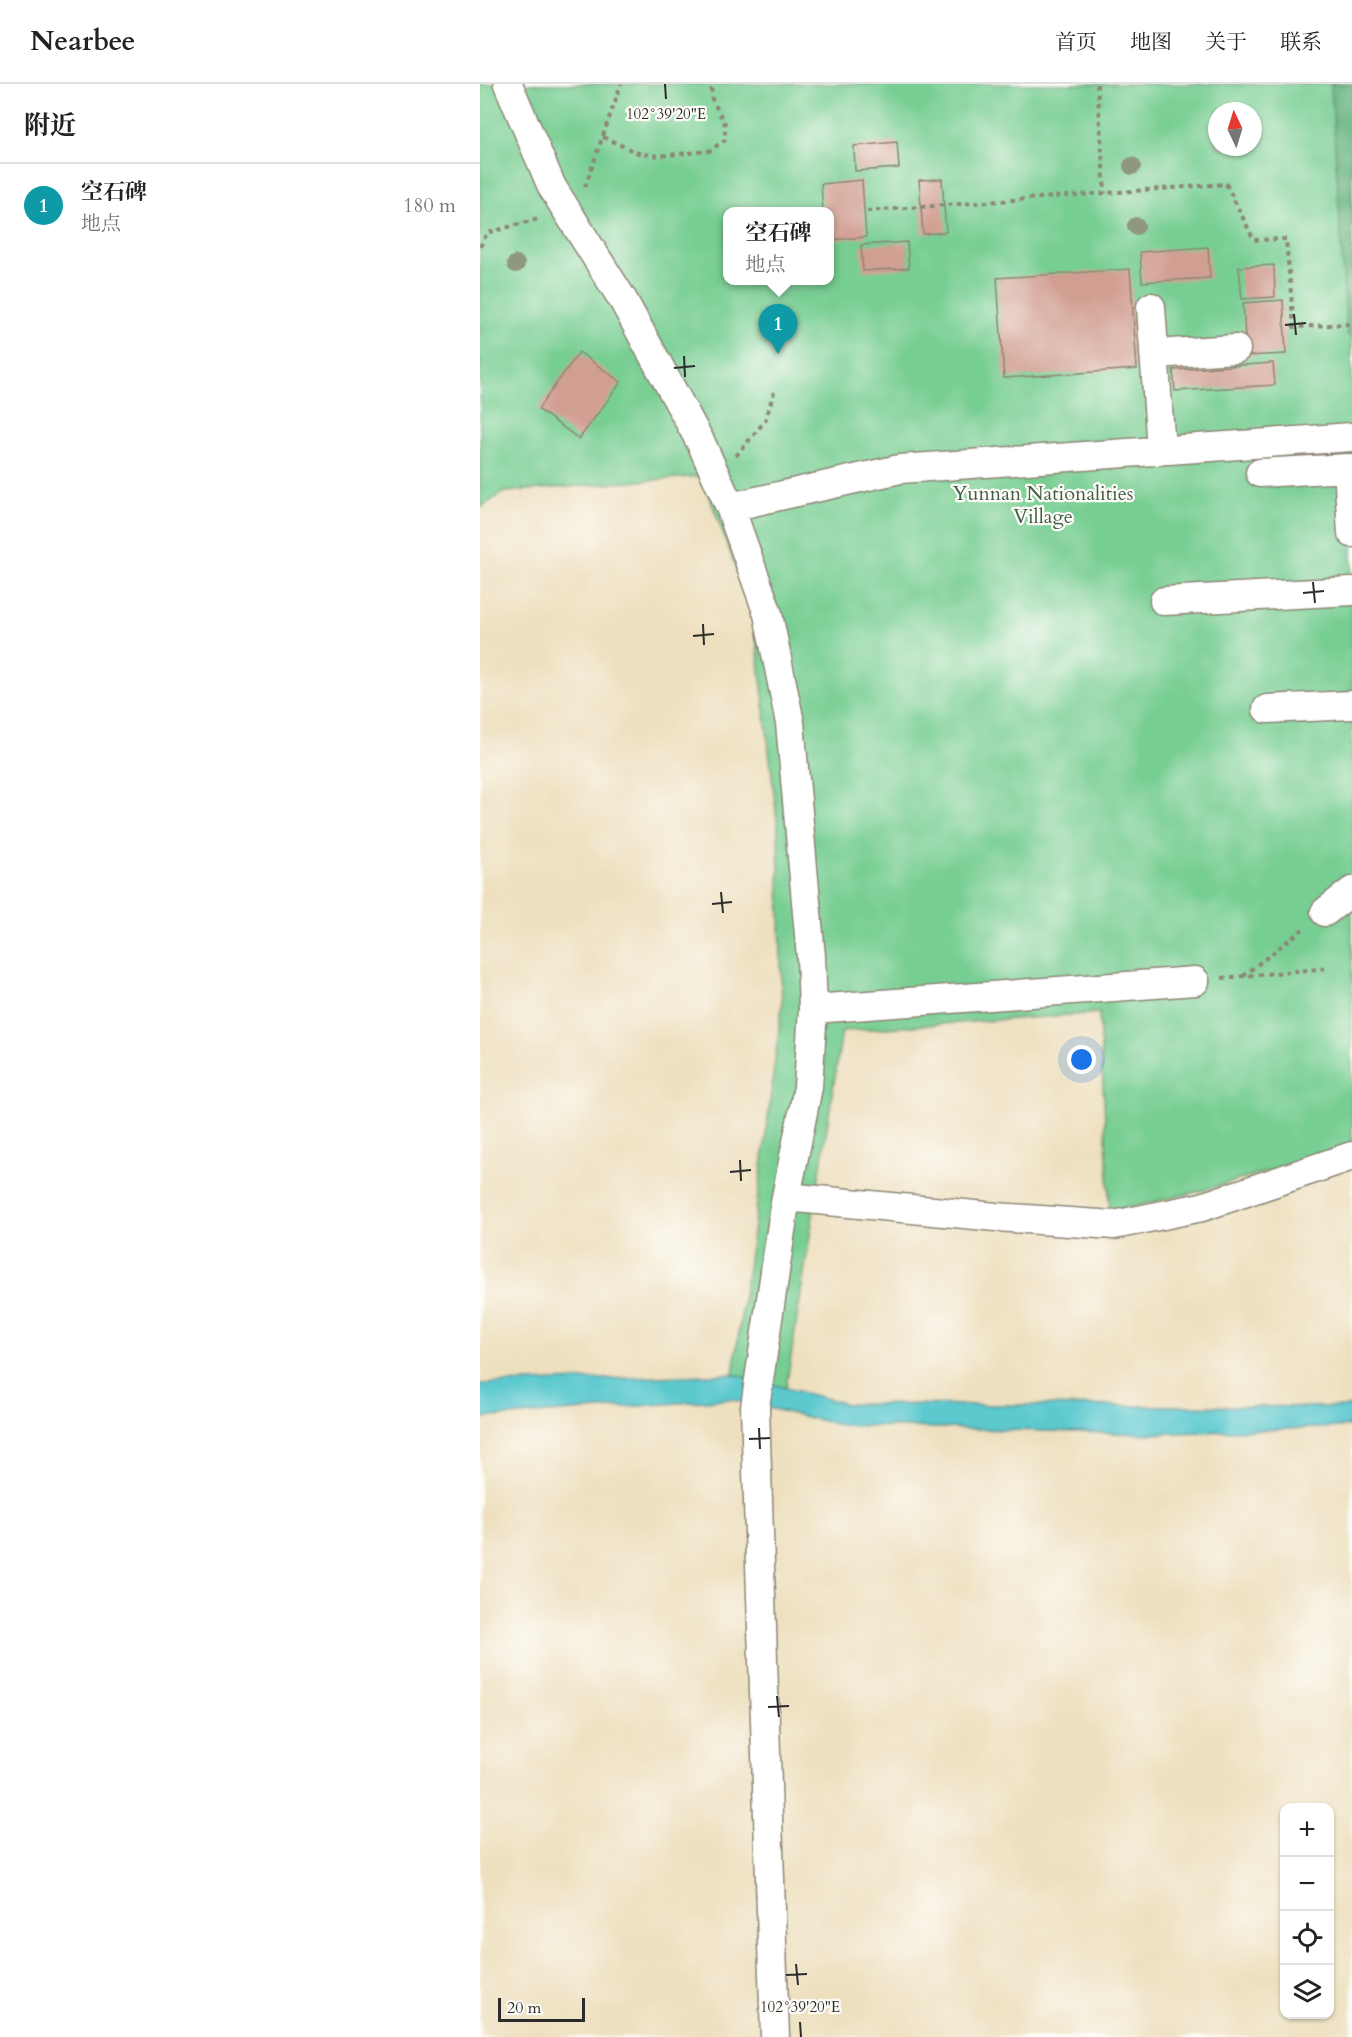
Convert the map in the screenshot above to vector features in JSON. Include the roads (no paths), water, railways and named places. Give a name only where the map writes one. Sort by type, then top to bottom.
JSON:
[{"type":"street","points":[[508,84],[552,187],[623,300],[701,443],[730,507],[768,614],[790,723],[811,957],[813,1009],[808,1087],[786,1197],[755,1407],[774,2037]]},
{"type":"street","points":[[1151,307],[1161,450]]},
{"type":"street","points":[[1154,354],[1236,349]]},
{"type":"street","points":[[730,507],[900,468],[1349,437],[1348,468],[1352,533]]},
{"type":"street","points":[[1260,473],[1348,468]]},
{"type":"street","points":[[1164,601],[1352,591]]},
{"type":"street","points":[[1267,709],[1352,705]]},
{"type":"street","points":[[1325,912],[1352,891]]},
{"type":"street","points":[[813,1009],[1195,981]]},
{"type":"street","points":[[786,1197],[996,1217],[1114,1225],[1202,1207],[1352,1156]]},
{"type":"water","points":[[733,1374],[847,1404],[1352,1406],[1352,1425],[1148,1434],[840,1425],[730,1399],[480,1418],[480,1384]]},
{"type":"place","name":"空石碑","points":[[778,354]]},
{"type":"park label","name":"Yunnan Nationalities Village","points":[[1043,504]]}]
